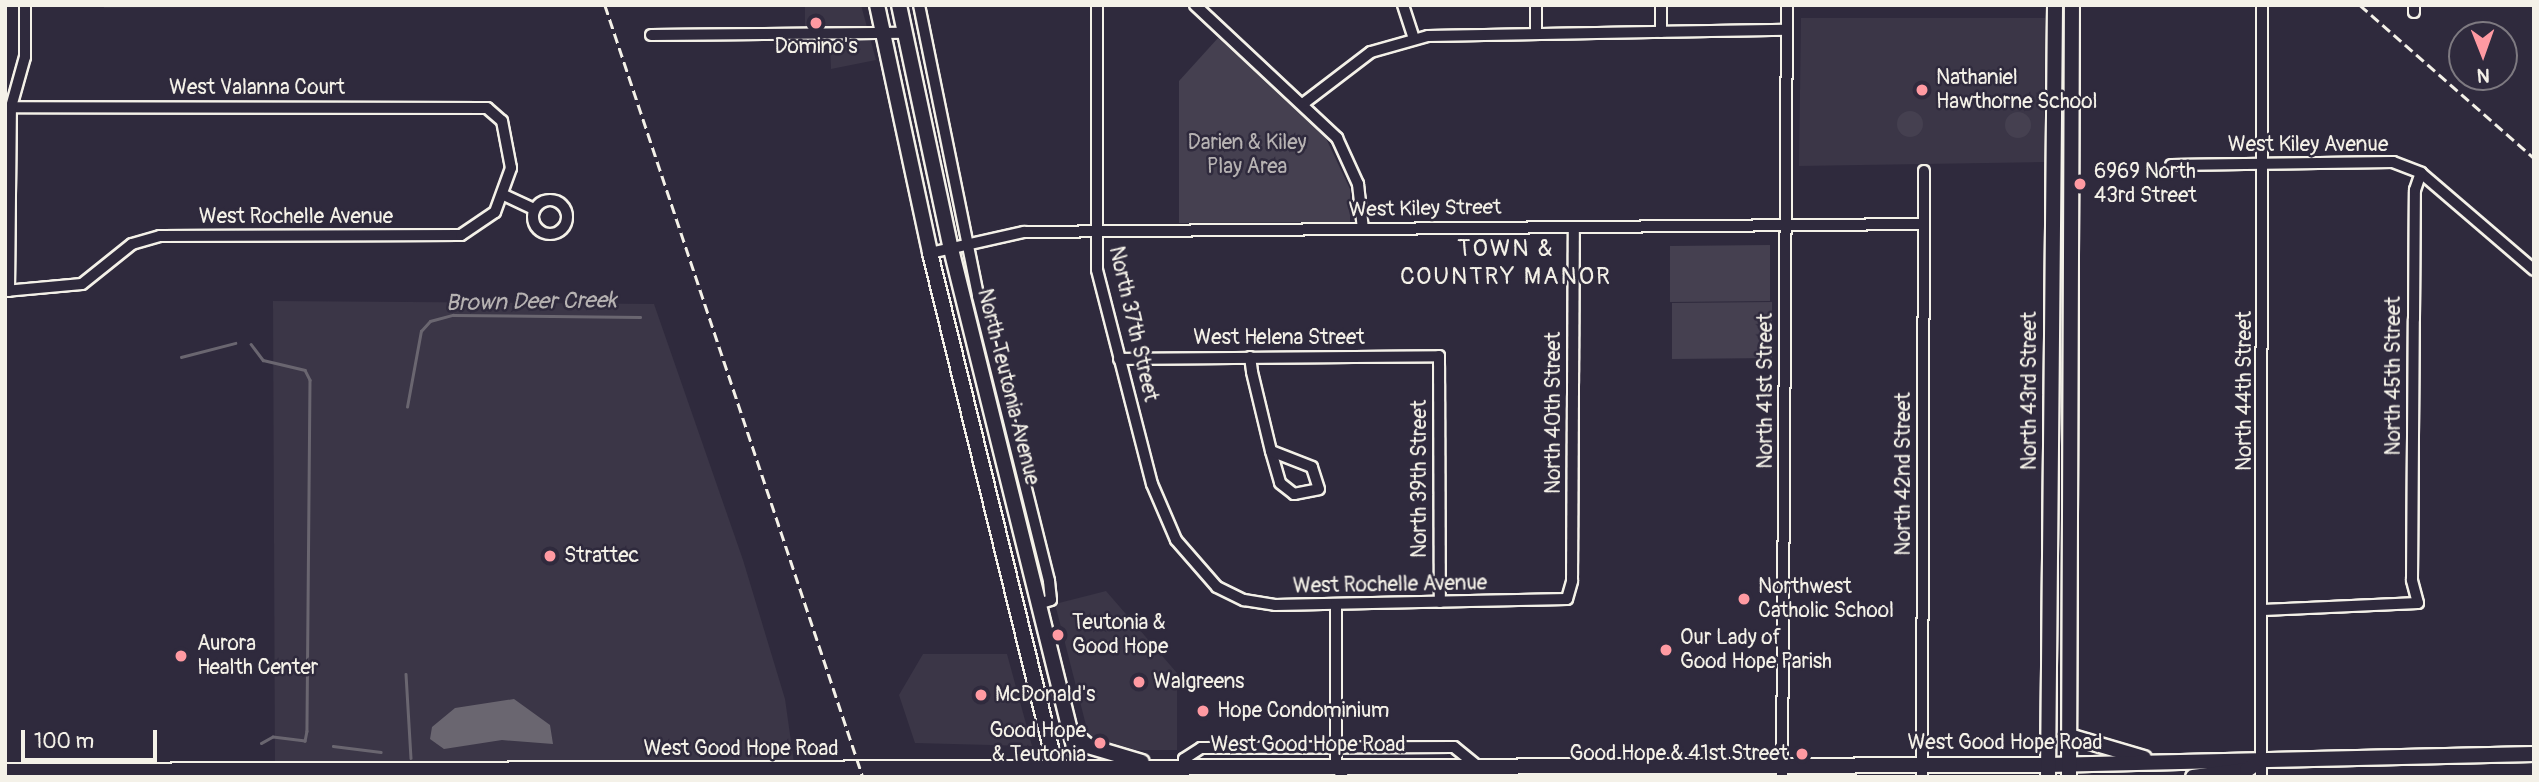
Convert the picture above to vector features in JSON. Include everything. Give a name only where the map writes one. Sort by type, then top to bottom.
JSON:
[{"type":"main road","name":"North Teutonia Avenue","points":[[877,5],[930,253],[1060,774]]},
{"type":"main road","name":"North Teutonia Avenue","points":[[900,5],[951,249],[1046,602],[1081,772]]},
{"type":"main road","name":"North 43rd Street","points":[[2047,773],[2055,5]]},
{"type":"main road","name":"North 43rd Street","points":[[2069,771],[2073,5]]},
{"type":"main road","points":[[1071,732],[1088,746],[1159,767]]},
{"type":"main road","points":[[2069,736],[2155,762]]},
{"type":"main road","name":"West Good Hope Road","points":[[1081,772],[1185,766],[1264,766],[1340,771],[1476,765],[2047,773],[2155,762],[2534,754]]},
{"type":"main road","points":[[2193,777],[2246,770],[2261,760]]},
{"type":"main road","points":[[1234,777],[1264,766]]},
{"type":"main road","name":"West Good Hope Road","points":[[5,771],[1060,774]]},
{"type":"main road","points":[[1060,774],[1081,772]]},
{"type":"street","points":[[7,291],[11,107],[25,57],[25,5]]},
{"type":"street","name":"North Teutonia Avenue","points":[[919,5],[1046,602]]},
{"type":"street","name":"North 37th Street","points":[[1097,5],[1094,231],[1097,270],[1152,484],[1170,527],[1217,587]]},
{"type":"street","points":[[1195,5],[1304,103],[1337,138],[1358,184],[1363,229]]},
{"type":"street","points":[[1403,5],[1414,38]]},
{"type":"street","points":[[1536,5],[1536,34]]},
{"type":"street","points":[[1661,5],[1661,32]]},
{"type":"street","name":"North 41st Street","points":[[1782,770],[1787,5]]},
{"type":"street","name":"North 44th Street","points":[[2261,777],[2265,164],[2262,5]]},
{"type":"street","points":[[1304,103],[1359,59],[1414,38],[1787,30]]},
{"type":"street","points":[[651,35],[905,33]]},
{"type":"street","name":"West Valanna Court","points":[[11,107],[487,107],[500,117],[511,158],[506,196]]},
{"type":"street","name":"West Kiley Avenue","points":[[2171,165],[2393,162],[2421,173],[2534,270]]},
{"type":"street","name":"North 42nd Street","points":[[1922,770],[1924,171]]},
{"type":"street","name":"North 45th Street","points":[[2263,610],[2393,609],[2418,603],[2412,580],[2415,190],[2421,173]]},
{"type":"street","points":[[506,196],[534,209]]},
{"type":"street","name":"West Rochelle Avenue","points":[[7,291],[82,284],[132,244],[160,236],[461,234],[485,221],[506,196]]},
{"type":"street","name":"West Kiley Street","points":[[930,253],[1024,232],[1924,224]]},
{"type":"street","name":"North 40th Street","points":[[1567,599],[1573,581],[1574,227]]},
{"type":"street","name":"West Helena Street","points":[[1119,359],[1439,356]]},
{"type":"street","name":"North 39th Street","points":[[1439,356],[1440,602]]},
{"type":"street","points":[[1250,357],[1271,451],[1280,483],[1294,494],[1319,489],[1312,467],[1271,451]]},
{"type":"street","name":"West Rochelle Avenue","points":[[1217,587],[1275,605],[1567,599]]},
{"type":"street","points":[[1336,604],[1336,747],[1340,771]]},
{"type":"street","name":"West Good Hope Road","points":[[1185,766],[1201,748],[1336,747],[1454,747],[1476,765]]},
{"type":"shaded area","points":[[104,5],[467,5],[104,8]]},
{"type":"shaded area","points":[[805,5],[861,5],[876,60],[831,69],[830,41],[805,40]]},
{"type":"shaded area","name":"Nathaniel Hawthorne School","points":[[1801,18],[2045,18],[2044,162],[1799,166]]},
{"type":"shaded area","points":[[273,301],[654,304],[743,560],[785,699],[795,770],[275,770]]},
{"type":"shaded area","points":[[1106,591],[1177,673],[1177,750],[1135,750],[1089,737],[1055,604]]},
{"type":"shaded area","points":[[923,654],[1007,654],[1032,746],[915,743],[899,695]]},
{"type":"shaded area","points":[[514,699],[550,725],[553,744],[502,740],[444,749],[430,739],[432,727],[455,708]]},
{"type":"green space","name":"Darien & Kiley Play Area","points":[[1218,38],[1323,132],[1350,189],[1350,222],[1179,223],[1179,81]]},
{"type":"green space","points":[[1910,111],[1919,115],[1923,124],[1919,133],[1910,137],[1901,133],[1897,124],[1901,115]]},
{"type":"green space","points":[[2018,112],[2027,116],[2031,125],[2027,134],[2018,138],[2009,134],[2005,125],[2009,116]]},
{"type":"green space","points":[[1770,245],[1770,301],[1670,302],[1670,246]]},
{"type":"green space","points":[[1772,302],[1772,358],[1672,359],[1672,303]]},
{"type":"waterway","name":"Brown Deer Creek","points":[[407,407],[421,331],[430,321],[453,315],[640,317]]},
{"type":"waterway","points":[[181,357],[235,343]]},
{"type":"waterway","points":[[251,344],[263,360],[305,370],[310,380],[307,731],[305,741],[273,737],[262,743]]},
{"type":"waterway","name":"Brown Deer Creek","points":[[406,674],[411,758]]},
{"type":"waterway","points":[[333,746],[381,752]]},
{"type":"railway","points":[[605,5],[863,777]]},
{"type":"railway","points":[[2360,5],[2534,158]]},
{"type":"place","name":"Domino's","points":[[816,23]]},
{"type":"place","name":"Nathaniel Hawthorne School","points":[[1922,90]]},
{"type":"place","name":"6969 North 43rd Street","points":[[2080,184]]},
{"type":"place","name":"Strattec","points":[[550,556]]},
{"type":"place","name":"Northwest Catholic School","points":[[1744,599]]},
{"type":"place","name":"Teutonia & Good Hope","points":[[1058,635]]},
{"type":"place","name":"Our Lady of Good Hope Parish","points":[[1666,650]]},
{"type":"place","name":"Aurora Health Center","points":[[181,656]]},
{"type":"place","name":"Walgreens","points":[[1139,682]]},
{"type":"place","name":"McDonald's","points":[[981,695]]},
{"type":"place","name":"Hope Condominium","points":[[1203,711]]},
{"type":"place","name":"Good Hope & Teutonia","points":[[1100,743]]},
{"type":"place","name":"Good Hope & 41st Street","points":[[1802,754]]},
{"type":"district","name":"TOWN & COUNTRY MANOR","points":[[1506,263]]}]
